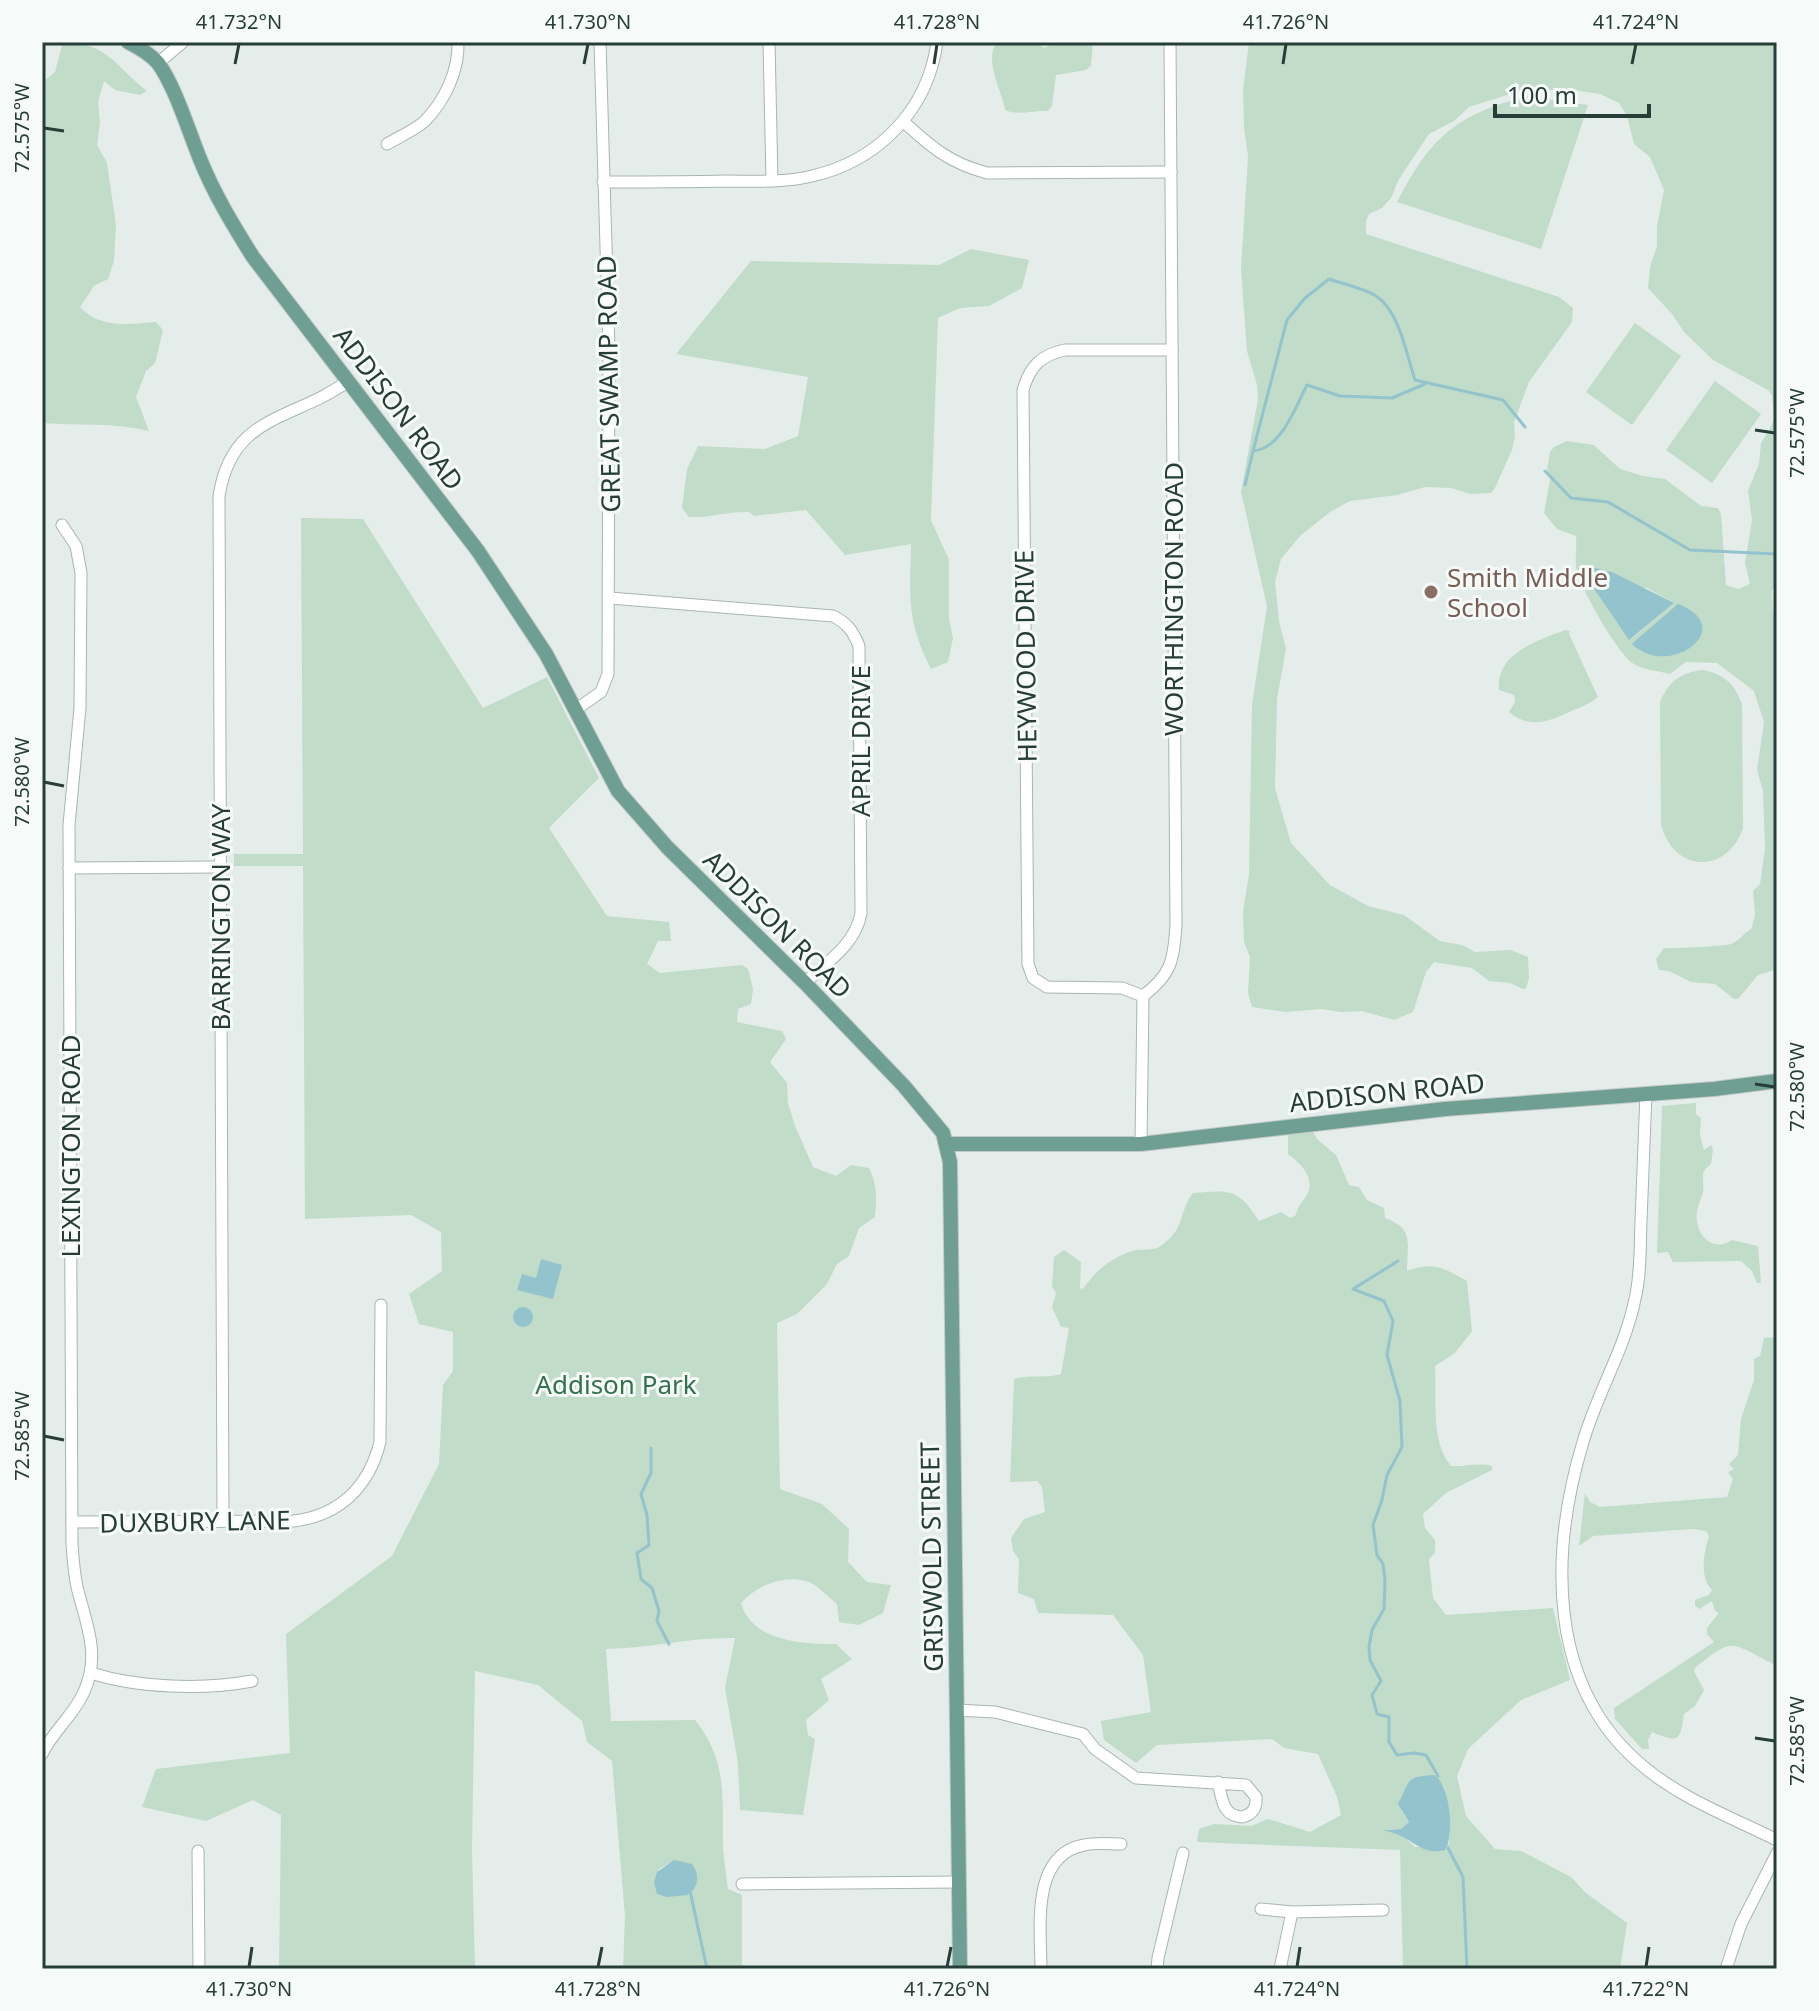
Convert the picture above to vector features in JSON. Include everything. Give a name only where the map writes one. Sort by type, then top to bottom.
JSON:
[{"type":"main road","name":"ADDISON ROAD","points":[[128,42],[158,63],[223,208],[253,257],[478,551],[546,654],[618,791],[640,819],[912,1094],[937,1125],[947,1144],[1141,1144],[1389,1114],[1777,1081]]},
{"type":"main road","name":"GRISWOLD STREET","points":[[947,1144],[950,1177],[960,1969]]},
{"type":"street","points":[[158,63],[183,42]]},
{"type":"street","points":[[387,144],[423,123],[441,100],[459,57],[458,42]]},
{"type":"street","name":"GREAT SWAMP ROAD","points":[[575,710],[598,695],[607,681],[610,598],[609,349],[600,42]]},
{"type":"street","points":[[769,42],[772,181]]},
{"type":"street","points":[[603,182],[772,181],[809,177],[839,169],[863,156],[904,122],[927,81],[937,42]]},
{"type":"street","name":"WORTHINGTON ROAD","points":[[1143,996],[1163,981],[1173,959],[1176,926],[1170,42]]},
{"type":"street","points":[[904,122],[943,156],[987,173],[1171,172]]},
{"type":"street","name":"HEYWOOD DRIVE","points":[[1143,996],[1122,988],[1047,987],[1033,978],[1028,964],[1023,390],[1028,374],[1036,363],[1049,354],[1065,350],[1172,350]]},
{"type":"street","name":"BARRINGTON WAY","points":[[223,1521],[218,507],[221,485],[233,452],[256,428],[348,381]]},
{"type":"street","name":"LEXINGTON ROAD","points":[[42,1754],[53,1734],[81,1698],[91,1673],[92,1638],[74,1574],[72,1522],[69,868],[70,789],[80,708],[81,573],[76,546],[62,525]]},
{"type":"street","name":"APRIL DRIVE","points":[[610,598],[833,616],[845,622],[854,633],[859,646],[861,913],[859,926],[851,940],[805,983]]},
{"type":"street","points":[[69,868],[220,867]]},
{"type":"street","points":[[1141,1144],[1143,996]]},
{"type":"street","points":[[1646,1093],[1636,1299],[1591,1417],[1574,1478],[1561,1564],[1563,1621],[1572,1661],[1590,1700],[1623,1747],[1643,1767],[1677,1790],[1777,1840]]},
{"type":"street","name":"DUXBURY LANE","points":[[72,1522],[293,1521],[314,1517],[342,1504],[363,1482],[378,1453],[381,1432],[381,1305]]},
{"type":"street","points":[[91,1673],[150,1684],[224,1685],[252,1681]]},
{"type":"street","points":[[956,1710],[995,1712],[1083,1734],[1095,1749],[1136,1778],[1218,1782]]},
{"type":"street","points":[[1041,1969],[1041,1909],[1046,1878],[1055,1862],[1083,1845],[1121,1844]]},
{"type":"street","points":[[198,1851],[199,1969]]},
{"type":"street","points":[[1157,1969],[1183,1853]]},
{"type":"street","points":[[1726,1969],[1741,1924],[1777,1853]]},
{"type":"street","points":[[742,1884],[958,1882]]},
{"type":"street","points":[[1261,1909],[1292,1912],[1383,1910]]},
{"type":"street","points":[[1280,1969],[1292,1912]]},
{"type":"green space","points":[[63,42],[78,43],[101,51],[147,91],[140,95],[115,90],[104,81],[98,102],[100,122],[97,145],[107,163],[116,225],[114,261],[108,279],[94,286],[80,307],[106,322],[156,322],[163,330],[155,363],[146,371],[136,397],[149,431],[109,425],[42,423],[42,83],[55,72]]},
{"type":"green space","points":[[997,42],[1037,42],[1044,48],[1054,43],[1093,42],[1091,66],[1086,70],[1056,75],[1052,106],[1048,111],[1010,112],[1005,110],[993,66],[993,49]]},
{"type":"green space","points":[[1249,42],[1777,42],[1777,582],[1772,592],[1773,614],[1777,616],[1777,969],[1758,975],[1738,999],[1715,984],[1691,982],[1669,971],[1659,970],[1656,959],[1664,948],[1731,944],[1752,928],[1755,914],[1753,891],[1760,884],[1765,849],[1763,791],[1757,770],[1764,722],[1754,691],[1717,663],[1686,662],[1670,674],[1634,664],[1610,635],[1578,576],[1576,536],[1557,529],[1544,513],[1550,480],[1547,469],[1550,452],[1567,441],[1594,445],[1620,469],[1665,479],[1701,506],[1718,508],[1726,585],[1738,589],[1750,584],[1745,563],[1752,520],[1748,491],[1759,464],[1761,443],[1774,418],[1772,395],[1713,360],[1684,332],[1648,288],[1664,190],[1650,157],[1634,144],[1627,116],[1619,103],[1600,94],[1573,90],[1523,90],[1469,107],[1454,121],[1429,134],[1399,179],[1391,198],[1382,208],[1369,214],[1366,234],[1559,297],[1573,308],[1572,322],[1529,382],[1514,422],[1512,450],[1491,493],[1470,494],[1451,488],[1425,487],[1397,495],[1350,501],[1330,512],[1300,536],[1281,559],[1275,582],[1286,649],[1277,699],[1275,788],[1291,843],[1330,885],[1368,906],[1404,915],[1440,941],[1462,945],[1475,952],[1511,950],[1528,957],[1529,978],[1523,989],[1510,983],[1489,981],[1472,968],[1434,962],[1426,972],[1413,1012],[1394,1020],[1362,1011],[1321,1009],[1286,1012],[1252,1007],[1248,993],[1250,957],[1244,942],[1243,911],[1249,874],[1252,705],[1267,606],[1241,492],[1258,399],[1247,351],[1241,268],[1248,156],[1243,90]],"holes":[[[1645,587],[1674,603],[1632,638]],[[1647,631],[1697,642],[1681,653],[1642,652],[1633,643]]]},
{"type":"green space","points":[[1528,96],[1588,105],[1541,249],[1397,202],[1421,161],[1448,131],[1482,111]]},
{"type":"green space","points":[[971,249],[1029,260],[1022,288],[989,306],[960,308],[938,318],[931,520],[949,560],[949,618],[953,638],[948,662],[931,669],[913,621],[911,544],[845,555],[806,510],[754,516],[741,512],[689,517],[682,508],[687,469],[698,446],[765,449],[798,436],[808,377],[676,354],[751,261],[939,265]]},
{"type":"green space","points":[[1635,323],[1681,356],[1632,425],[1586,392]]},
{"type":"green space","points":[[1715,381],[1761,414],[1712,483],[1666,450]]},
{"type":"green space","name":"Addison Park","points":[[301,518],[363,519],[483,708],[547,677],[599,778],[549,828],[607,916],[669,922],[671,941],[658,941],[647,964],[660,973],[742,965],[748,969],[753,989],[751,1004],[738,1009],[737,1022],[782,1031],[786,1039],[770,1062],[787,1083],[788,1103],[795,1126],[813,1167],[836,1176],[851,1165],[869,1168],[872,1174],[876,1192],[875,1217],[859,1228],[849,1256],[837,1264],[827,1284],[797,1314],[777,1323],[780,1489],[822,1504],[849,1529],[848,1562],[867,1582],[891,1585],[883,1613],[859,1625],[839,1622],[837,1604],[814,1584],[797,1580],[770,1583],[741,1603],[747,1616],[767,1633],[794,1641],[836,1644],[852,1659],[821,1679],[829,1700],[806,1720],[808,1735],[815,1739],[803,1815],[740,1810],[738,1763],[725,1688],[735,1638],[606,1649],[611,1721],[695,1720],[713,1750],[721,1780],[728,1889],[742,1895],[742,1969],[623,1969],[625,1916],[612,1761],[587,1742],[582,1721],[538,1685],[475,1671],[472,1849],[475,1969],[279,1969],[281,1815],[253,1800],[206,1821],[142,1807],[156,1769],[290,1753],[286,1634],[392,1556],[439,1464],[443,1385],[453,1371],[453,1332],[419,1324],[409,1294],[442,1271],[441,1232],[411,1215],[305,1219],[303,866],[234,866],[234,854],[303,854]],"holes":[[[671,1862],[692,1893],[688,1895],[656,1875],[659,1869]]]},
{"type":"green space","points":[[1565,630],[1570,631],[1598,697],[1546,721],[1531,722],[1516,717],[1509,712],[1515,702],[1514,695],[1499,690],[1504,667],[1520,650]]},
{"type":"green space","points":[[1702,670],[1727,681],[1742,704],[1743,828],[1725,854],[1700,862],[1677,852],[1667,840],[1661,824],[1660,702],[1676,679]]},
{"type":"green space","points":[[1696,1103],[1696,1114],[1701,1118],[1700,1135],[1704,1150],[1711,1145],[1713,1150],[1711,1164],[1703,1173],[1698,1227],[1711,1243],[1724,1244],[1732,1240],[1758,1246],[1761,1283],[1757,1283],[1752,1271],[1741,1261],[1673,1262],[1668,1252],[1657,1253],[1662,1106]]},
{"type":"green space","points":[[1313,1132],[1336,1155],[1349,1185],[1359,1187],[1367,1200],[1384,1208],[1385,1218],[1401,1227],[1408,1245],[1407,1271],[1438,1267],[1467,1281],[1472,1331],[1455,1353],[1435,1366],[1437,1432],[1444,1456],[1451,1466],[1487,1465],[1492,1466],[1492,1470],[1446,1493],[1423,1514],[1425,1528],[1435,1540],[1435,1553],[1429,1559],[1433,1598],[1446,1615],[1553,1608],[1570,1680],[1521,1700],[1468,1749],[1457,1776],[1466,1816],[1495,1849],[1521,1851],[1571,1877],[1586,1893],[1627,1923],[1620,1969],[1403,1969],[1400,1850],[1197,1842],[1199,1829],[1214,1824],[1251,1826],[1268,1819],[1310,1832],[1341,1815],[1337,1797],[1318,1754],[1284,1748],[1272,1739],[1157,1745],[1136,1763],[1104,1740],[1101,1721],[1151,1712],[1143,1655],[1113,1615],[1038,1613],[1034,1599],[1018,1593],[1019,1559],[1013,1551],[1011,1538],[1024,1519],[1045,1512],[1042,1487],[1037,1481],[1010,1482],[1014,1379],[1061,1374],[1069,1328],[1061,1327],[1052,1307],[1056,1293],[1052,1286],[1054,1257],[1064,1250],[1081,1262],[1080,1288],[1083,1289],[1110,1261],[1132,1251],[1155,1248],[1170,1239],[1193,1193],[1216,1191],[1232,1194],[1245,1202],[1259,1221],[1281,1212],[1290,1218],[1296,1215],[1310,1185],[1303,1167],[1288,1154],[1288,1134]],"holes":[[[1444,1786],[1450,1822],[1449,1844],[1415,1847],[1404,1837],[1387,1829],[1401,1829],[1409,1822],[1401,1810]]]},
{"type":"green space","points":[[1777,1337],[1777,1656],[1773,1664],[1739,1647],[1725,1647],[1717,1651],[1695,1668],[1704,1690],[1695,1706],[1684,1714],[1677,1738],[1652,1732],[1648,1740],[1649,1749],[1642,1749],[1615,1719],[1614,1708],[1714,1642],[1707,1634],[1707,1628],[1719,1613],[1715,1611],[1712,1601],[1699,1609],[1695,1605],[1695,1600],[1709,1595],[1712,1590],[1704,1572],[1709,1536],[1706,1531],[1693,1529],[1593,1536],[1579,1546],[1585,1493],[1590,1502],[1600,1507],[1727,1497],[1733,1479],[1728,1472],[1734,1469],[1729,1464],[1738,1455],[1741,1419],[1754,1380],[1754,1359],[1760,1356],[1764,1338]]},
{"type":"water","points":[[1584,568],[1612,572],[1674,603],[1629,640],[1584,574]]},
{"type":"water","points":[[1678,604],[1695,614],[1702,625],[1700,637],[1692,646],[1663,656],[1647,654],[1632,644],[1635,641]]},
{"type":"water","points":[[541,1259],[562,1265],[553,1299],[517,1290],[522,1274],[536,1278]]},
{"type":"water","points":[[523,1307],[530,1310],[533,1317],[530,1324],[523,1327],[516,1324],[513,1317],[516,1310]]},
{"type":"water","points":[[1434,1775],[1444,1788],[1450,1822],[1448,1843],[1445,1850],[1438,1851],[1422,1848],[1384,1830],[1401,1829],[1409,1822],[1398,1804],[1410,1781]]},
{"type":"water","points":[[674,1860],[692,1864],[697,1876],[694,1888],[688,1895],[667,1897],[657,1894],[654,1882],[657,1872]]},
{"type":"waterway","points":[[1253,451],[1287,320],[1305,298],[1329,279],[1365,291],[1384,303],[1397,323],[1415,380],[1503,400],[1525,427]]},
{"type":"waterway","points":[[1245,485],[1253,451],[1263,449],[1279,435],[1307,385],[1340,396],[1392,398],[1425,384]]},
{"type":"waterway","points":[[1545,471],[1571,498],[1608,502],[1690,550],[1777,554]]},
{"type":"waterway","points":[[1398,1261],[1353,1289],[1384,1301],[1393,1321],[1387,1355],[1400,1401],[1402,1447],[1387,1475],[1373,1525],[1377,1555],[1383,1564],[1385,1580],[1384,1609],[1372,1630],[1369,1647],[1370,1660],[1381,1681],[1372,1695],[1377,1714],[1389,1717],[1389,1742],[1397,1755],[1426,1755],[1438,1776]]},
{"type":"waterway","points":[[651,1448],[651,1473],[641,1494],[647,1515],[649,1545],[637,1553],[641,1579],[652,1588],[659,1611],[657,1621],[669,1644]]},
{"type":"waterway","points":[[1448,1848],[1463,1877],[1467,1969]]},
{"type":"waterway","points":[[690,1891],[707,1969]]},
{"type":"place","name":"Smith Middle School","points":[[1431,592]]}]
